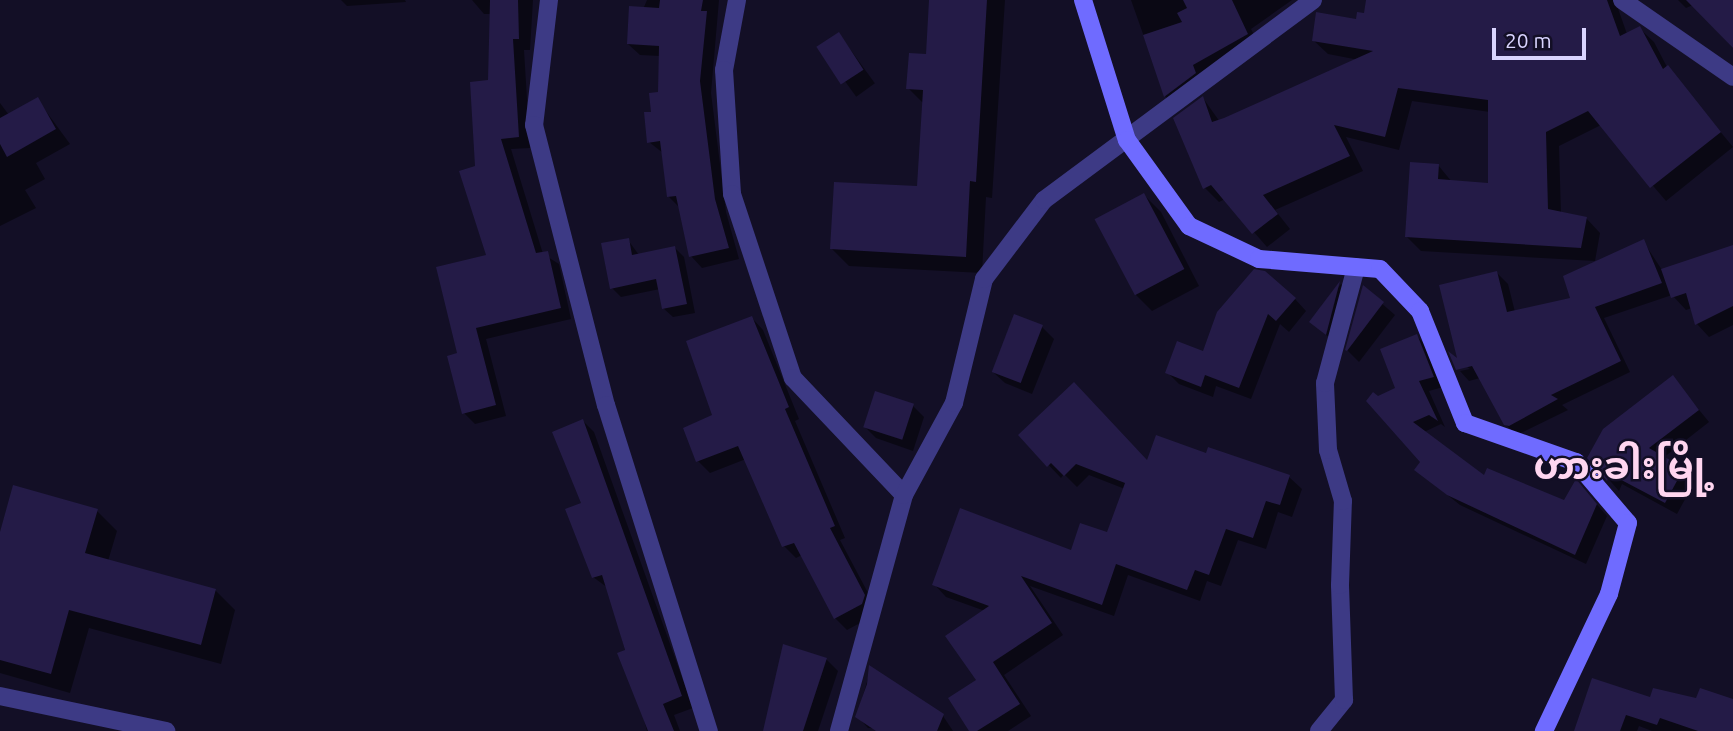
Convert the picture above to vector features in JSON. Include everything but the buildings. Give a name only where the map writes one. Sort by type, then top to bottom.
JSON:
[{"type":"street","points":[[549,0],[534,125],[606,405],[709,731]]},
{"type":"street","points":[[737,0],[724,70],[732,194],[793,378],[904,495]]},
{"type":"street","points":[[1083,0],[1128,140],[1189,226],[1259,259],[1380,268],[1420,312],[1465,423],[1576,461],[1628,523],[1609,594],[1544,731]]},
{"type":"street","points":[[839,731],[904,495],[954,402],[984,279],[1044,200],[1313,0]]},
{"type":"street","points":[[1622,0],[1733,77]]},
{"type":"street","points":[[1319,731],[1344,700],[1340,586],[1343,501],[1328,450],[1325,383],[1356,267]]},
{"type":"street","points":[[0,696],[166,731]]},
{"type":"district","name":"ဟားခါးမြို့","points":[[1624,466]]}]
